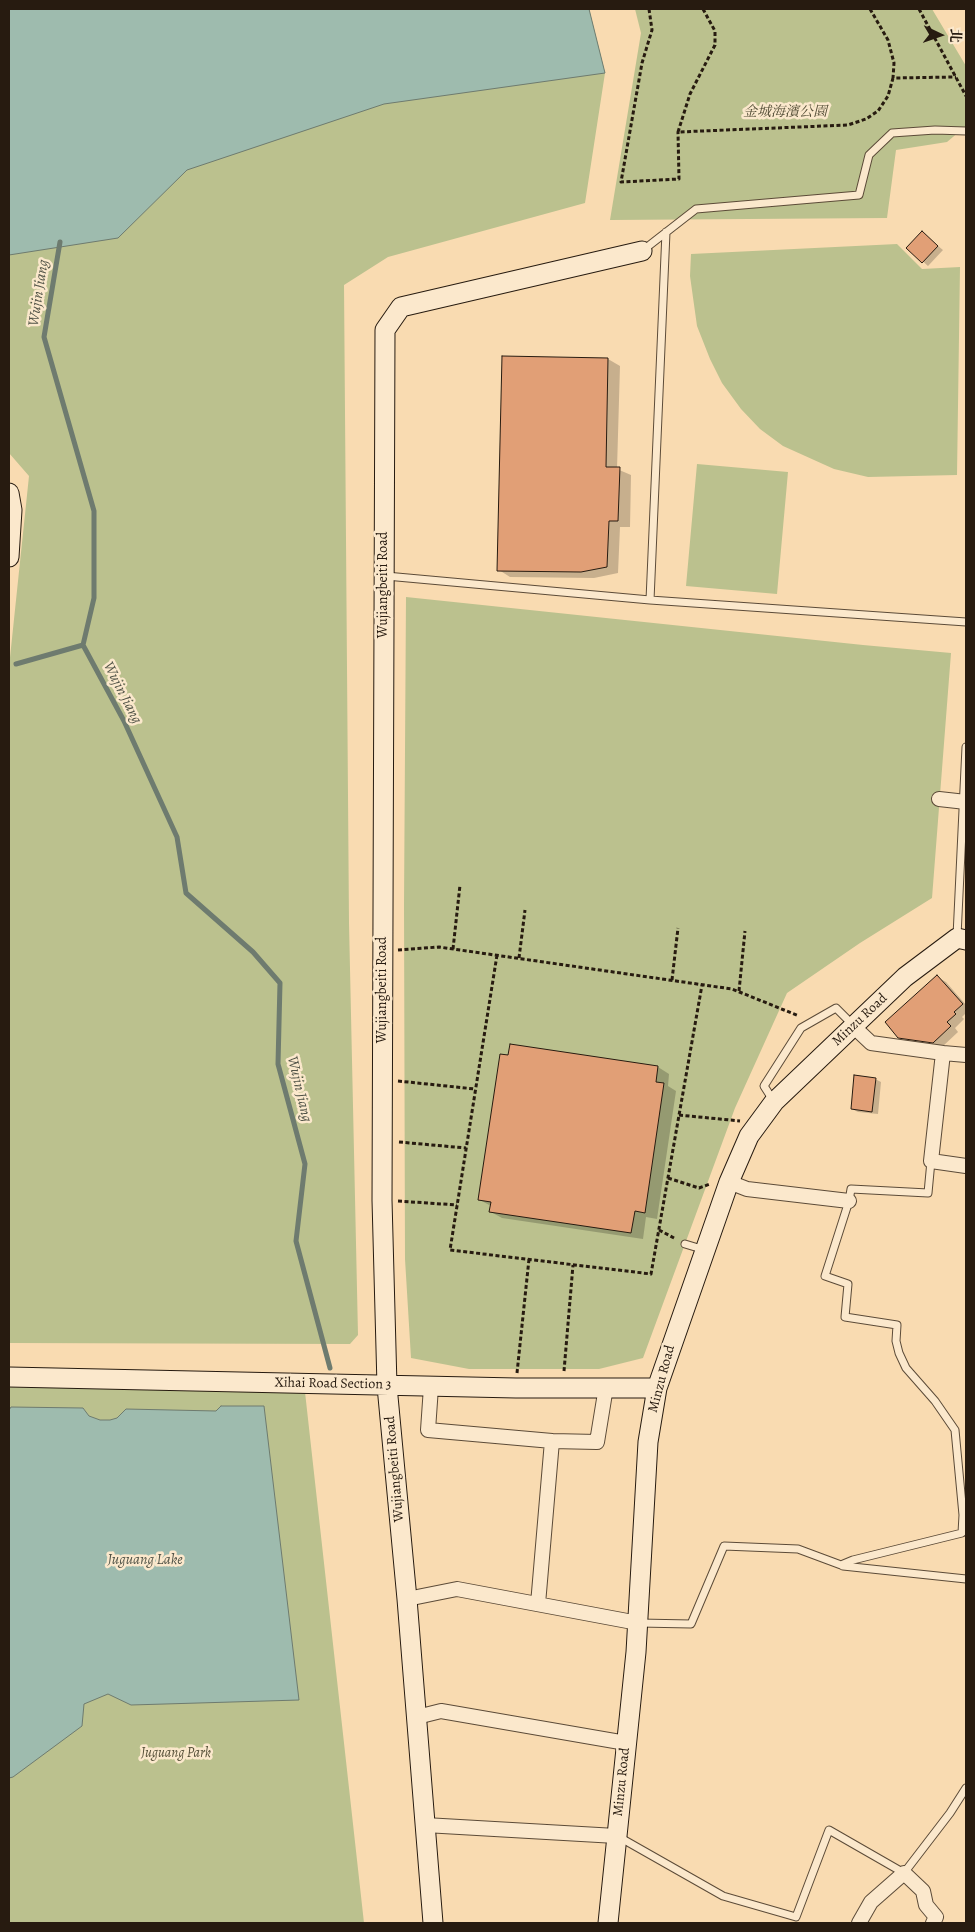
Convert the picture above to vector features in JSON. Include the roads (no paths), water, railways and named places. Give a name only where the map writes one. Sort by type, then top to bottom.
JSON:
[{"type":"street","name":"Wujiangbeiti Road","points":[[433,1923],[388,1386],[382,1200],[385,330],[400,307],[642,251]]},
{"type":"street","points":[[9,493],[12,510],[9,557]]},
{"type":"street","points":[[939,799],[964,802]]},
{"type":"street","name":"Minzu Road","points":[[608,1923],[638,1623],[648,1442],[657,1388],[729,1182],[749,1136],[774,1102],[904,977],[962,939]]},
{"type":"street","points":[[853,1026],[871,1043],[966,1055]]},
{"type":"street","points":[[943,1053],[931,1161],[966,1166]]},
{"type":"street","points":[[729,1182],[747,1189],[849,1201]]},
{"type":"street","name":"Xihai Road Section 3","points":[[9,1377],[431,1387],[657,1388]]},
{"type":"street","points":[[431,1387],[428,1430],[552,1441],[597,1442],[606,1387]]},
{"type":"street","points":[[538,1604],[552,1441]]},
{"type":"street","points":[[407,1599],[457,1589],[638,1623]]},
{"type":"street","points":[[417,1717],[441,1711],[626,1743]]},
{"type":"street","points":[[425,1825],[616,1836]]},
{"type":"street","points":[[859,1923],[871,1902],[904,1873],[923,1891],[926,1905],[936,1917],[933,1923]]},
{"type":"lane","points":[[642,251],[696,209],[859,195],[869,156],[892,133],[935,130],[966,131]]},
{"type":"lane","points":[[650,600],[666,232]]},
{"type":"lane","points":[[384,576],[650,600],[966,622]]},
{"type":"lane","points":[[962,939],[966,747]]},
{"type":"lane","points":[[774,1102],[764,1086],[801,1028],[836,1008],[853,1026]]},
{"type":"lane","points":[[840,1565],[853,1560],[962,1533],[963,1515],[955,1430],[935,1401],[906,1368],[896,1341],[897,1325],[845,1317],[848,1284],[825,1276],[849,1201],[850,1189],[928,1193],[931,1161]]},
{"type":"lane","points":[[685,1244],[705,1250]]},
{"type":"lane","points":[[638,1623],[691,1624],[724,1546],[798,1549],[840,1565],[966,1579]]},
{"type":"lane","points":[[616,1836],[723,1896],[796,1917],[828,1830],[904,1873],[950,1813],[966,1788]]},
{"type":"water","points":[[9,9],[589,9],[605,73],[384,104],[187,170],[118,238],[9,255]]},
{"type":"water","name":"Juguang Lake","points":[[221,1406],[264,1406],[299,1700],[131,1705],[108,1694],[84,1704],[82,1726],[13,1777],[9,1778],[9,1410],[11,1407],[83,1408],[89,1416],[100,1420],[110,1420],[117,1418],[126,1409],[216,1411]]},
{"type":"waterway","name":"Wujin Jiang","points":[[60,242],[44,337],[94,511],[94,598],[83,645],[124,721],[177,837],[186,893],[253,952],[280,983],[278,1064],[305,1164],[296,1241],[330,1368]]},
{"type":"waterway","points":[[16,664],[83,645]]},
{"type":"park label","name":"金城海濱公園","points":[[785,113]]},
{"type":"park label","name":"Juguang Park","points":[[176,1754]]}]
